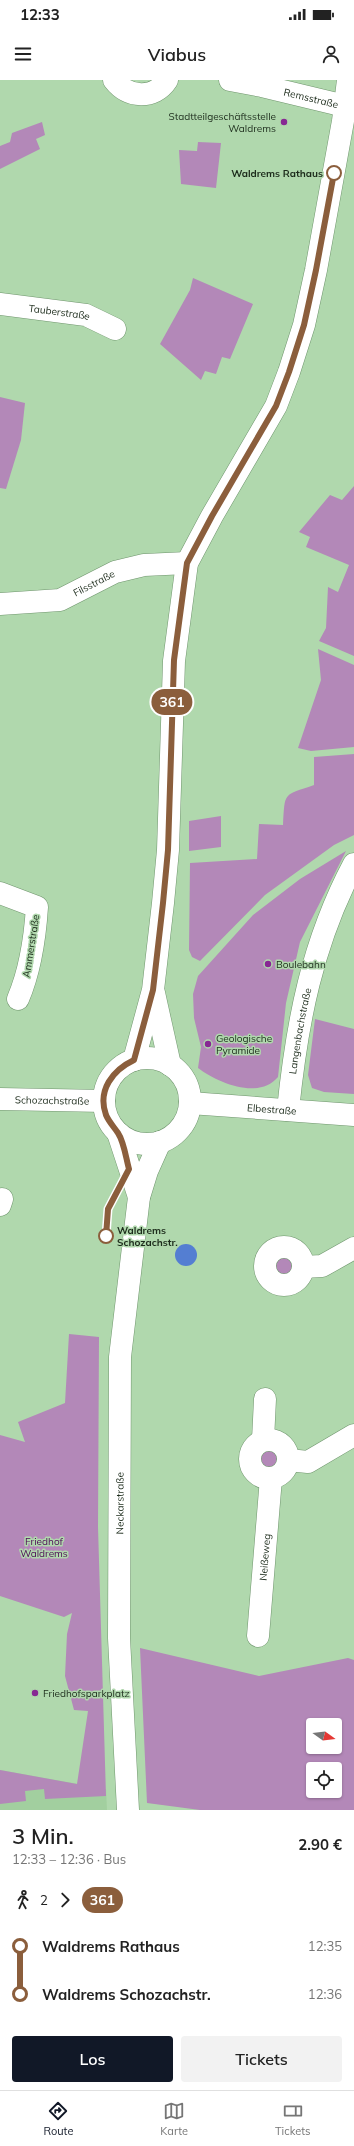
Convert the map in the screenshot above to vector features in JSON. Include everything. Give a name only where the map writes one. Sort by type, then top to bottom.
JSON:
[{"type":"street","points":[[114,80],[121,88],[130,93],[140,95],[150,93],[158,89],[167,80]]},
{"type":"street","name":"Remsstraße","points":[[230,80],[262,86],[345,106]]},
{"type":"street","points":[[134,1060],[153,990],[168,850],[174,660],[187,563],[212,516],[276,406],[289,372],[304,325],[316,270],[345,106],[348,80]]},
{"type":"street","name":"Tauberstraße","points":[[0,304],[86,315],[115,329]]},
{"type":"street","name":"Filsstraße","points":[[0,604],[60,600],[115,572],[144,566],[187,563]]},
{"type":"street","name":"Langenbachstraße","points":[[288,1110],[295,1044],[318,945],[341,889],[354,864]]},
{"type":"street","name":"Ammerstraße","points":[[0,893],[37,907],[29,965],[18,999]]},
{"type":"street","points":[[153,990],[170,1065]]},
{"type":"street","points":[[152,1059],[170,1065],[177,1071],[186,1085],[190,1103],[187,1115],[180,1128],[170,1137],[160,1142],[145,1144],[133,1142],[118,1133],[106,1114],[104,1100],[107,1084],[111,1077],[125,1064],[134,1060],[152,1059]]},
{"type":"street","name":"Schozachstraße","points":[[0,1099],[104,1100]]},
{"type":"street","name":"Elbestraße","points":[[190,1103],[354,1115]]},
{"type":"street","name":"Neckarstraße","points":[[118,1133],[139,1198]]},
{"type":"street","name":"Neckarstraße","points":[[128,1810],[119,1638],[120,1357],[139,1198],[147,1171],[160,1142]]},
{"type":"street","points":[[278,1247],[290,1247],[300,1255],[303,1267],[300,1277],[277,1291],[265,1270],[265,1260],[272,1250],[278,1247]]},
{"type":"street","points":[[303,1267],[322,1266],[354,1248]]},
{"type":"street","points":[[263,1440],[265,1399]]},
{"type":"street","points":[[288,1460],[308,1462],[354,1435]]},
{"type":"street","points":[[269,1439],[281,1444],[285,1448],[288,1460],[284,1471],[271,1478],[263,1478],[258,1475],[250,1465],[250,1453],[257,1443],[269,1439]]},
{"type":"street","name":"Neißeweg","points":[[258,1636],[271,1478]]},
{"type":"shaded area","points":[[0,1770],[106,1789],[107,1810],[0,1810]]},
{"type":"green space","points":[[42,122],[45,135],[36,139],[40,149],[0,169],[0,146],[10,142],[12,133]]},
{"type":"green space","points":[[198,142],[221,143],[216,188],[181,184],[179,150],[197,151]]},
{"type":"green space","points":[[193,278],[253,304],[230,359],[222,357],[216,374],[205,371],[201,380],[160,344],[190,290]]},
{"type":"green space","points":[[0,397],[25,403],[21,440],[6,489],[0,488]]},
{"type":"green space","points":[[354,486],[354,656],[319,641],[326,628],[328,587],[338,592],[349,565],[306,547],[310,537],[299,532],[330,495],[342,500]]},
{"type":"green space","points":[[318,649],[354,665],[354,747],[311,751],[298,748],[321,680]]},
{"type":"green space","points":[[354,754],[354,835],[334,845],[265,895],[200,961],[192,957],[189,950],[190,863],[257,859],[259,824],[283,825],[284,806],[288,796],[296,791],[314,785],[314,757]]},
{"type":"green space","points":[[221,816],[221,847],[189,851],[189,821]]},
{"type":"green space","points":[[346,851],[300,942],[286,1003],[278,1077],[270,1084],[250,1088],[227,1084],[206,1074],[198,1068],[201,1047],[194,1018],[193,994],[198,976],[253,915],[300,879]]},
{"type":"green space","points":[[315,1019],[354,1029],[354,1094],[324,1092],[312,1088],[308,1075]]},
{"type":"green space","points":[[279,1253],[289,1253],[296,1260],[296,1270],[289,1277],[279,1277],[272,1270],[272,1260]]},
{"type":"green space","name":"Friedhof Waldrems","points":[[69,1334],[99,1337],[98,1527],[106,1796],[45,1799],[44,1789],[25,1791],[26,1801],[0,1804],[0,1770],[77,1784],[88,1711],[74,1710],[65,1676],[67,1634],[72,1613],[64,1617],[0,1596],[0,1435],[25,1442],[18,1422],[65,1403]]},
{"type":"green space","points":[[269,1447],[278,1450],[281,1459],[278,1468],[269,1471],[260,1468],[257,1459],[260,1450]]},
{"type":"green space","points":[[140,1648],[259,1676],[348,1658],[354,1660],[354,1810],[200,1810],[147,1803]]},
{"type":"water","points":[[186,1244],[194,1247],[197,1255],[194,1263],[186,1266],[178,1263],[175,1255],[178,1247]]},
{"type":"bus line","name":"361","points":[[106,1236],[108,1209],[129,1169],[118,1133],[106,1114],[104,1100],[107,1084],[111,1077],[125,1064],[134,1060],[153,990],[168,850],[174,660],[187,563],[212,516],[276,406],[289,372],[304,325],[334,173]]},
{"type":"place","name":"Stadtteilgeschäftsstelle Waldrems","points":[[284,122]]},
{"type":"place","name":"Waldrems Rathaus","points":[[334,173]]},
{"type":"place","name":"Boulebahn","points":[[268,964]]},
{"type":"place","name":"Geologische Pyramide","points":[[208,1044]]},
{"type":"place","name":"Waldrems Schozachstr.","points":[[106,1236]]},
{"type":"place","name":"Friedhofsparkplatz","points":[[35,1693]]}]
